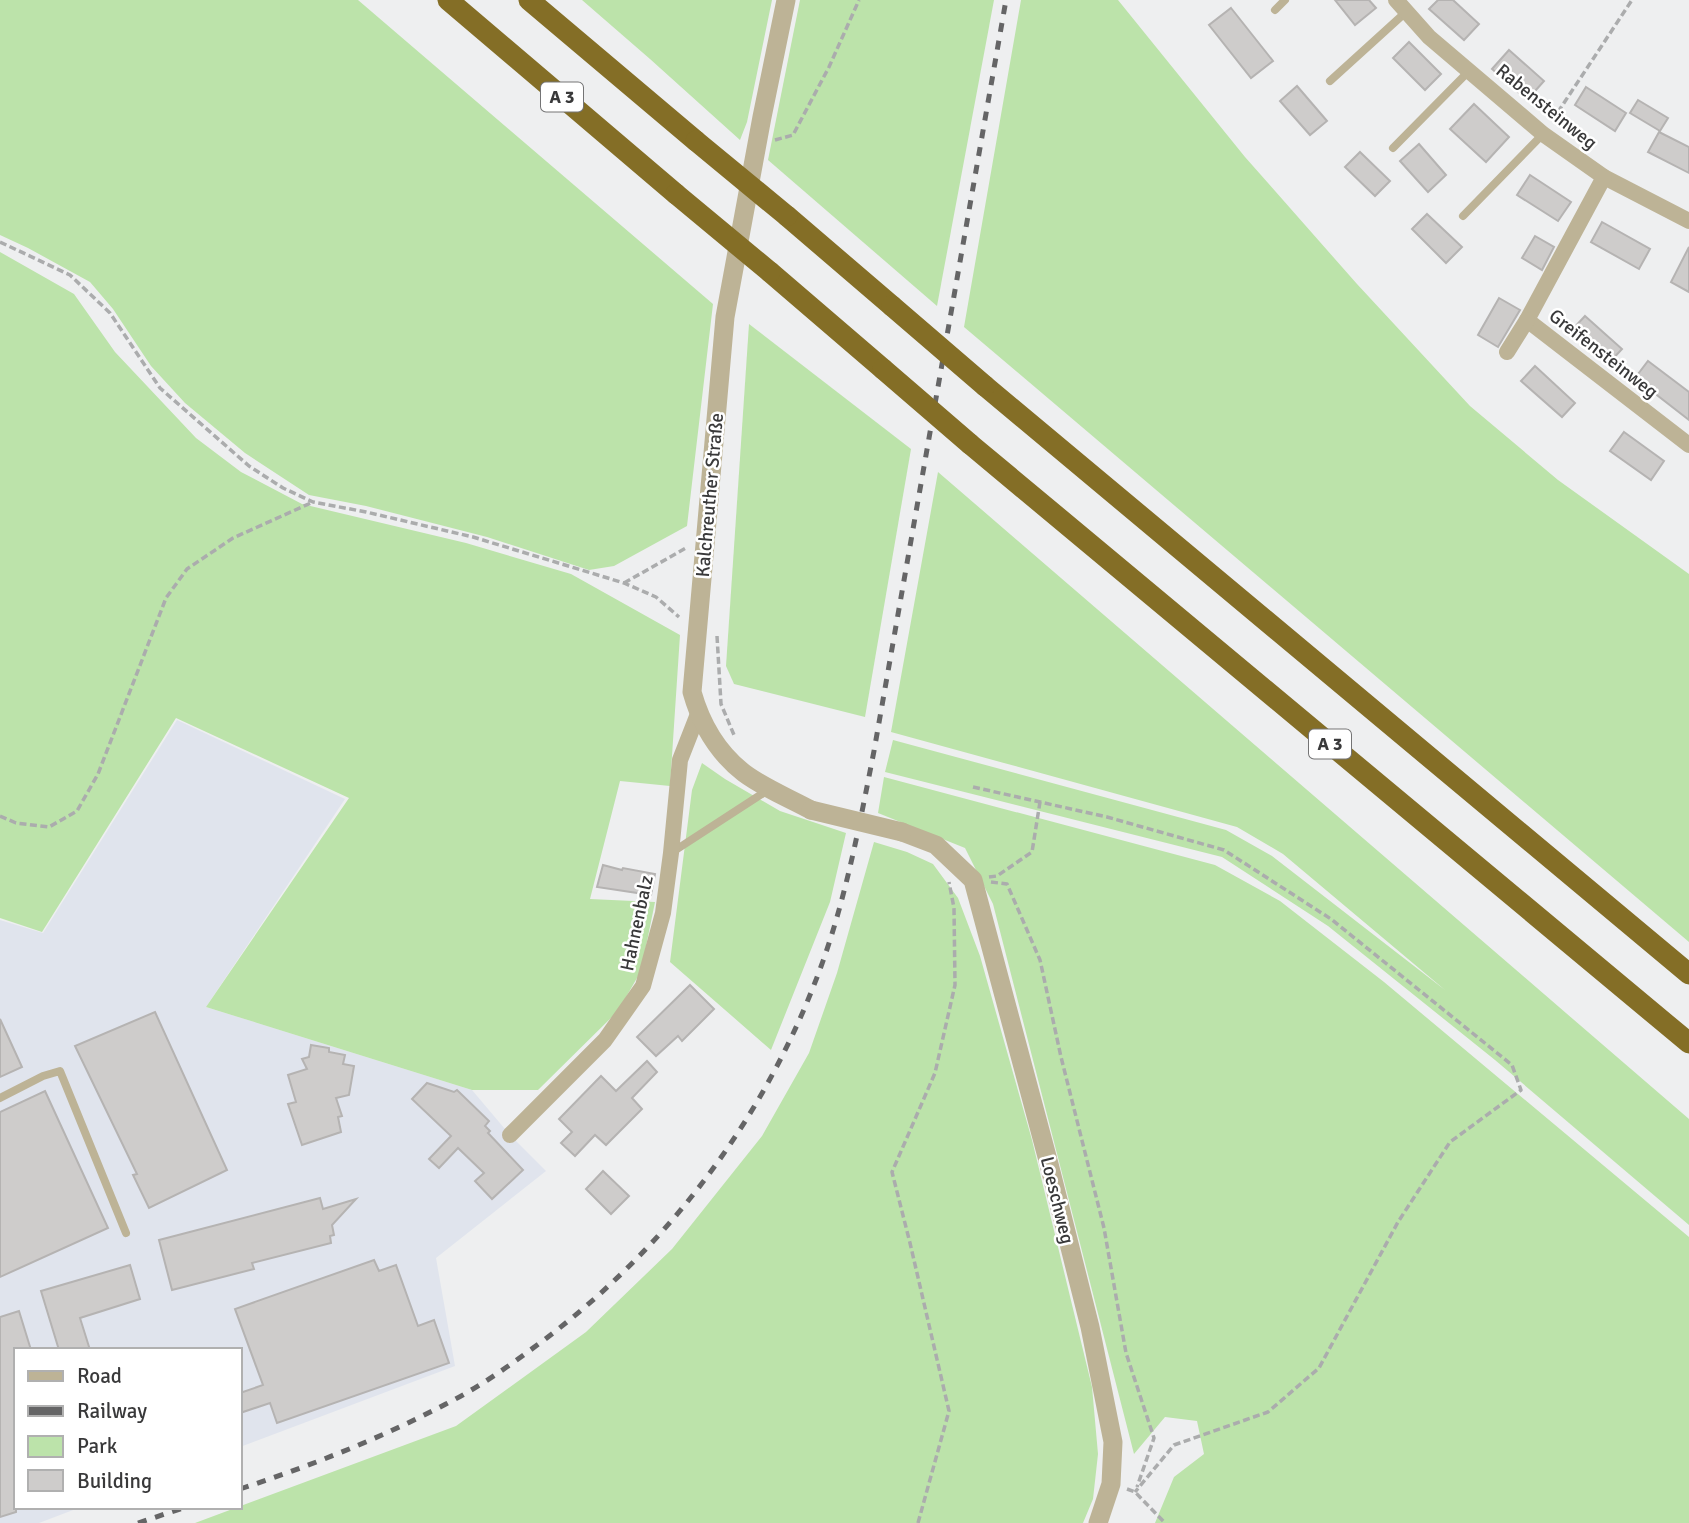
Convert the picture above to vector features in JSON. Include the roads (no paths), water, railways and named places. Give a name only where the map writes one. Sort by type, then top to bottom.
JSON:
[{"type":"highway","name":"A 3","points":[[449,0],[970,444],[1689,1043]]},
{"type":"highway","name":"A 3","points":[[529,0],[985,386],[1689,974]]},
{"type":"street","name":"Kalchreuther Straße","points":[[786,0],[725,317],[692,692],[698,714],[719,748],[745,774],[811,810],[902,832],[936,845],[973,880]]},
{"type":"street","name":"Rabensteinweg","points":[[1401,6],[1429,37],[1543,134],[1604,177],[1689,221]]},
{"type":"street","name":"Greifensteinweg","points":[[1507,352],[1604,177]]},
{"type":"street","name":"Greifensteinweg","points":[[1527,320],[1689,445]]},
{"type":"street","name":"Hahnenbalz","points":[[510,1135],[605,1040],[643,986],[663,913],[680,760],[698,714]]},
{"type":"street","name":"Loeschweg","points":[[973,880],[1090,1327],[1113,1442],[1111,1484],[1098,1523]]},
{"type":"lane","points":[[1275,9],[1285,0]]},
{"type":"lane","points":[[1330,81],[1401,6]]},
{"type":"lane","points":[[1392,148],[1469,71]]},
{"type":"lane","points":[[1463,216],[1543,134]]},
{"type":"lane","points":[[671,853],[771,788]]},
{"type":"lane","points":[[0,1098],[60,1070],[126,1233]]},
{"type":"railway","points":[[242,1488],[344,1451],[455,1399],[509,1366],[578,1313],[624,1271],[667,1226],[706,1178],[741,1128],[772,1075],[800,1019],[823,961],[858,831],[1006,0]]},
{"type":"railway","points":[[138,1523],[180,1509]]}]
